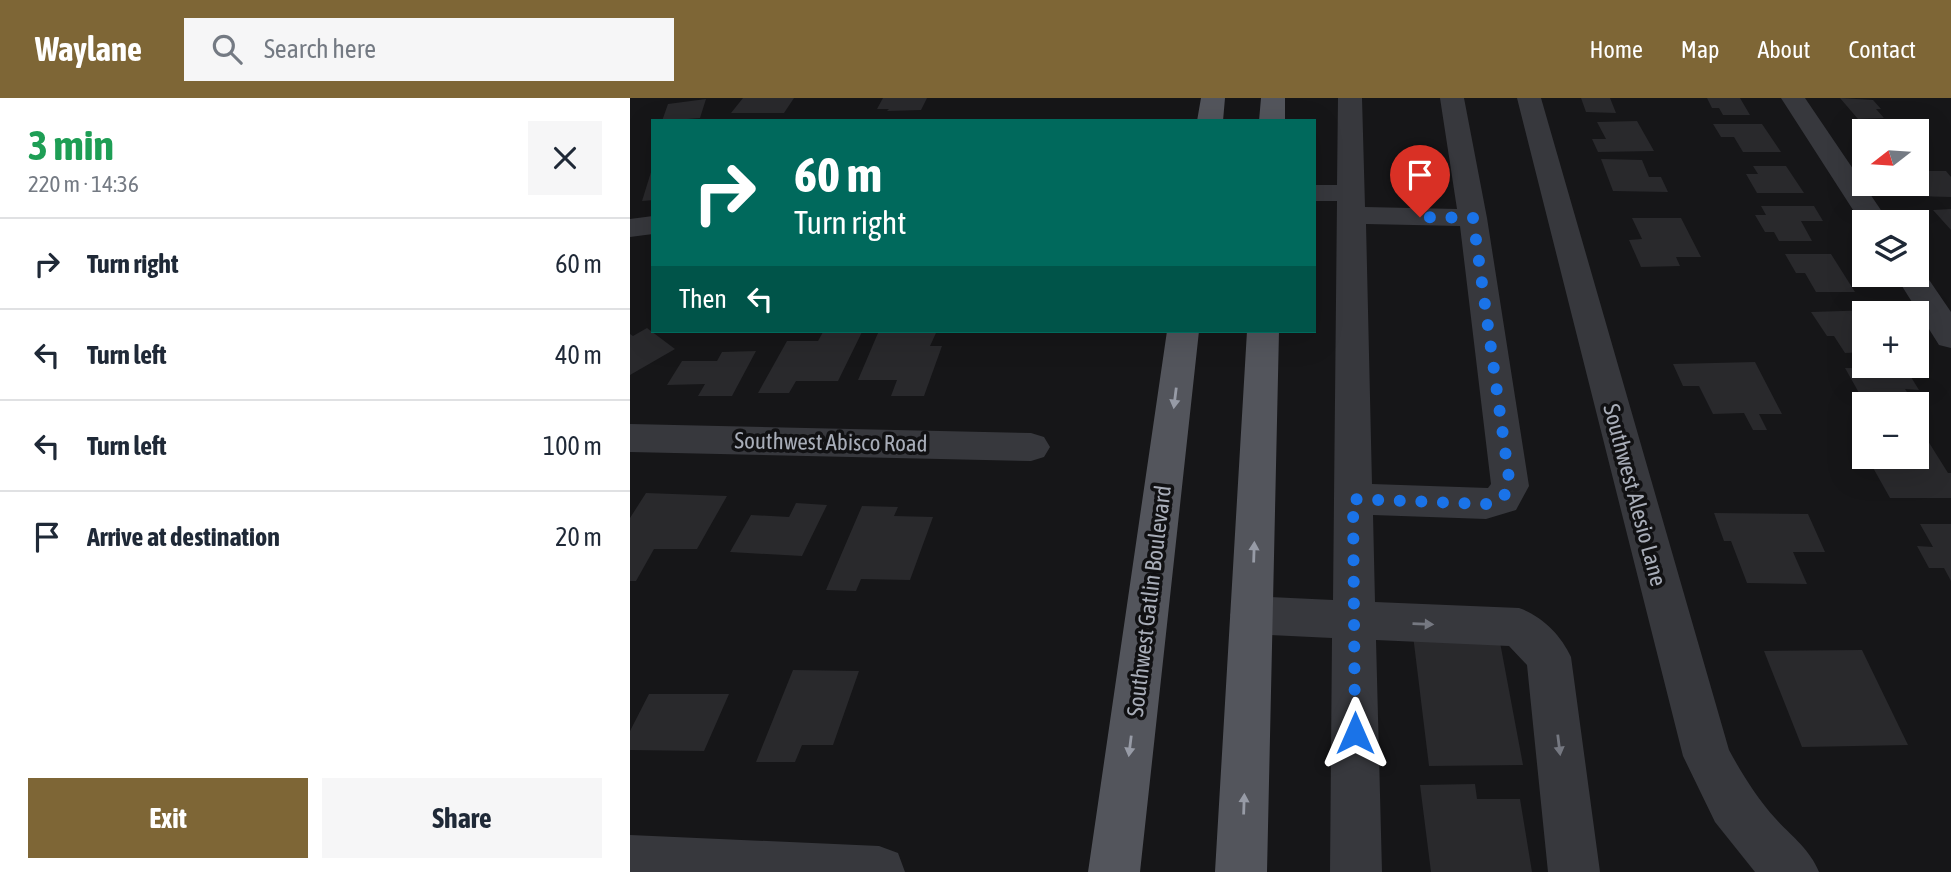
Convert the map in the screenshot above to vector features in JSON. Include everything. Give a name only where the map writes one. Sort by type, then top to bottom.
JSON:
[{"type":"main road","points":[[1210,119],[1213,98]]},
{"type":"main road","points":[[1272,119],[1273,98]]},
{"type":"main road","name":"Southwest Gatlin Boulevard","points":[[1114,872],[1183,333]]},
{"type":"main road","points":[[1241,872],[1263,333]]},
{"type":"street","points":[[1350,98],[1356,872]]},
{"type":"street","points":[[1353,499],[1486,504],[1502,499],[1510,486],[1473,218],[1452,98]]},
{"type":"street","name":"Southwest Alesio Lane","points":[[1529,98],[1707,756],[1733,808],[1748,829],[1791,870]]},
{"type":"street","points":[[1793,98],[1867,210]]},
{"type":"street","points":[[1316,194],[1350,204],[1473,218]]},
{"type":"street","points":[[630,228],[651,225]]},
{"type":"street","points":[[1918,287],[1951,337]]},
{"type":"street","name":"Southwest Abisco Road","points":[[630,438],[1031,447]]},
{"type":"street","points":[[1252,615],[1519,627],[1549,657],[1574,872]]},
{"type":"street","points":[[630,860],[879,872]]},
{"type":"building","points":[[743,98],[794,98],[784,113],[731,113]]},
{"type":"building","points":[[883,98],[927,98],[921,110],[887,111],[889,109],[877,109]]},
{"type":"building","points":[[1581,98],[1610,98],[1616,113],[1586,112]]},
{"type":"building","points":[[1707,98],[1740,98],[1750,115],[1723,115],[1719,108],[1712,108]]},
{"type":"building","points":[[1840,98],[1873,100],[1881,109],[1876,109],[1884,118],[1858,119]]},
{"type":"building","points":[[706,99],[700,118],[663,119],[668,104]]},
{"type":"building","points":[[1637,121],[1654,151],[1598,152],[1592,139],[1606,139],[1597,122]]},
{"type":"building","points":[[1713,124],[1762,124],[1781,152],[1743,152],[1734,137],[1721,137]]},
{"type":"building","points":[[1601,159],[1642,160],[1649,177],[1661,177],[1668,192],[1613,191]]},
{"type":"building","points":[[1753,166],[1786,166],[1804,193],[1757,193],[1746,174],[1758,174]]},
{"type":"building","points":[[1929,171],[1946,171],[1951,177],[1951,197],[1915,196],[1929,196]]},
{"type":"building","points":[[651,172],[651,200],[642,201]]},
{"type":"building","points":[[1761,206],[1814,206],[1823,221],[1801,221],[1812,241],[1779,241],[1774,232],[1765,232],[1755,215],[1766,215]]},
{"type":"building","points":[[1951,209],[1951,230],[1933,210]]},
{"type":"building","points":[[1632,218],[1681,218],[1701,257],[1676,257],[1680,266],[1641,267],[1629,240],[1642,239]]},
{"type":"building","points":[[1785,254],[1831,254],[1855,292],[1816,292],[1805,273],[1796,273]]},
{"type":"building","points":[[1852,311],[1852,353],[1845,353],[1834,336],[1827,336],[1811,312]]},
{"type":"building","points":[[647,328],[675,349],[630,375],[630,334],[633,336]]},
{"type":"building","points":[[822,333],[862,333],[838,381],[796,381],[789,393],[758,393],[787,341],[818,341]]},
{"type":"building","points":[[878,333],[936,333],[930,346],[942,346],[924,396],[891,396],[897,380],[858,380]]},
{"type":"building","points":[[756,351],[732,396],[698,396],[705,384],[667,385],[682,361],[717,361],[722,352]]},
{"type":"building","points":[[1755,362],[1782,414],[1759,414],[1767,430],[1753,430],[1744,413],[1713,414],[1699,386],[1683,386],[1673,364]]},
{"type":"building","points":[[1845,368],[1852,368],[1852,378],[1912,378],[1919,390],[1905,389],[1907,392],[1858,392]]},
{"type":"building","points":[[1929,443],[1948,473],[1951,473],[1951,498],[1890,498],[1874,469],[1929,469]]},
{"type":"building","points":[[646,493],[727,496],[697,549],[654,549],[636,581],[630,581],[630,518]]},
{"type":"building","points":[[796,503],[827,505],[802,556],[730,552],[751,515],[789,517]]},
{"type":"building","points":[[862,506],[898,507],[894,516],[933,517],[910,580],[861,579],[856,591],[826,590]]},
{"type":"building","points":[[1714,513],[1808,514],[1825,552],[1793,552],[1807,584],[1747,583],[1731,541],[1724,541]]},
{"type":"building","points":[[1920,524],[1951,524],[1951,581],[1944,568],[1929,568],[1917,546],[1933,547]]},
{"type":"building","points":[[1412,627],[1499,637],[1523,765],[1429,766]]},
{"type":"building","points":[[1862,650],[1908,745],[1802,747],[1764,651]]},
{"type":"building","points":[[793,670],[859,671],[833,745],[802,745],[795,762],[756,762]]},
{"type":"building","points":[[649,694],[729,694],[704,751],[630,750],[630,731]]},
{"type":"building","points":[[1475,784],[1477,799],[1520,799],[1532,872],[1431,872],[1420,785]]},
{"type":"route","points":[[1355,733],[1353,499],[1486,504],[1502,499],[1510,486],[1473,218],[1420,217]]}]
